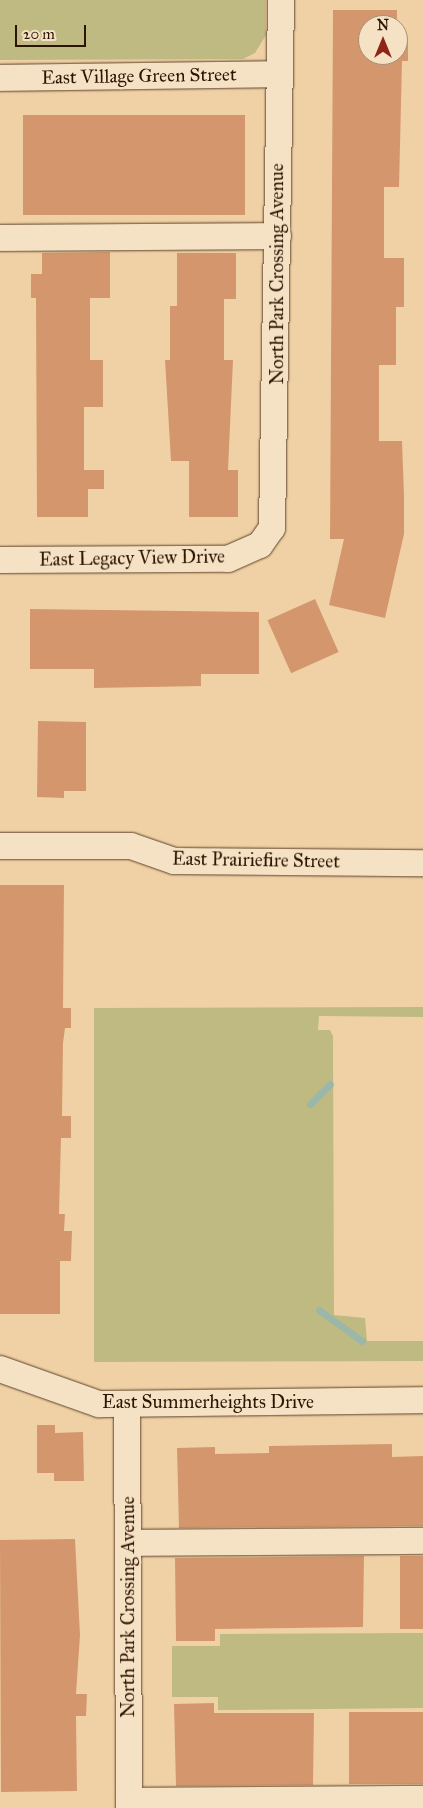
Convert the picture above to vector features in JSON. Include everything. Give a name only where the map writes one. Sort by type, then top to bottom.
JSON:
[{"type":"street","name":"North Park Crossing Avenue","points":[[260,545],[276,512],[278,74],[281,0]]},
{"type":"street","name":"East Village Green Street","points":[[0,78],[278,74]]},
{"type":"street","points":[[0,238],[278,236]]},
{"type":"street","name":"East Legacy View Drive","points":[[0,560],[211,560],[246,553],[260,545]]},
{"type":"street","name":"East Prairiefire Street","points":[[0,843],[130,846],[174,861],[423,862]]},
{"type":"street","name":"East Summerheights Drive","points":[[0,1369],[77,1398],[127,1406],[423,1400]]},
{"type":"street","name":"North Park Crossing Avenue","points":[[127,1406],[129,1805]]},
{"type":"street","points":[[128,1543],[423,1541]]},
{"type":"street","points":[[129,1805],[423,1799]]},
{"type":"shaded area","points":[[0,0],[266,0],[266,35],[255,53],[243,59],[0,60]]},
{"type":"shaded area","points":[[423,1007],[423,1017],[319,1016],[318,1030],[330,1030],[333,1036],[334,1315],[365,1318],[367,1341],[423,1341],[423,1361],[94,1362],[94,1008]]},
{"type":"shaded area","points":[[423,1633],[423,1708],[218,1710],[218,1697],[172,1697],[172,1646],[220,1646],[220,1634]]},
{"type":"building","points":[[333,10],[397,10],[397,15],[358,15],[358,65],[402,65],[399,187],[384,187],[384,258],[404,258],[404,307],[396,307],[396,365],[379,365],[379,441],[402,441],[404,534],[385,618],[329,605],[344,539],[330,539]]},
{"type":"building","points":[[23,115],[245,115],[245,215],[23,215]]},
{"type":"building","points":[[110,252],[110,298],[90,298],[90,360],[103,360],[103,407],[84,407],[84,470],[104,470],[104,489],[88,489],[88,517],[37,517],[36,298],[31,298],[31,274],[42,274],[42,253]]},
{"type":"building","points":[[177,253],[236,253],[236,299],[224,299],[224,360],[233,360],[228,470],[238,470],[238,517],[189,517],[189,461],[171,461],[165,360],[170,360],[170,306],[177,306]]},
{"type":"building","points":[[315,599],[339,652],[291,673],[267,620]]},
{"type":"building","points":[[30,609],[259,612],[259,674],[201,674],[201,686],[94,688],[94,669],[30,669]]},
{"type":"building","points":[[38,721],[86,722],[86,791],[64,791],[64,798],[37,797]]},
{"type":"building","points":[[0,885],[64,885],[63,1008],[71,1008],[71,1028],[65,1028],[63,1043],[62,1116],[71,1116],[71,1138],[61,1138],[59,1214],[65,1214],[64,1231],[72,1231],[71,1261],[60,1261],[60,1314],[0,1314]]},
{"type":"building","points":[[37,1425],[55,1425],[55,1433],[83,1432],[84,1481],[54,1481],[54,1473],[37,1473]]},
{"type":"building","points":[[392,1444],[392,1457],[423,1456],[423,1526],[179,1528],[177,1448],[215,1447],[215,1454],[269,1453],[269,1446]]},
{"type":"building","points":[[75,1539],[80,1635],[76,1694],[87,1694],[86,1716],[76,1716],[77,1791],[1,1792],[0,1540]]},
{"type":"building","points":[[364,1556],[363,1627],[215,1629],[215,1641],[176,1641],[175,1558]]},
{"type":"building","points":[[400,1556],[423,1556],[423,1629],[400,1629]]},
{"type":"building","points":[[214,1703],[214,1713],[314,1713],[313,1785],[176,1786],[174,1704]]},
{"type":"building","points":[[349,1712],[423,1712],[423,1784],[349,1784]]},
{"type":"waterway","points":[[310,1104],[330,1084]]},
{"type":"waterway","points":[[319,1310],[362,1341]]}]
